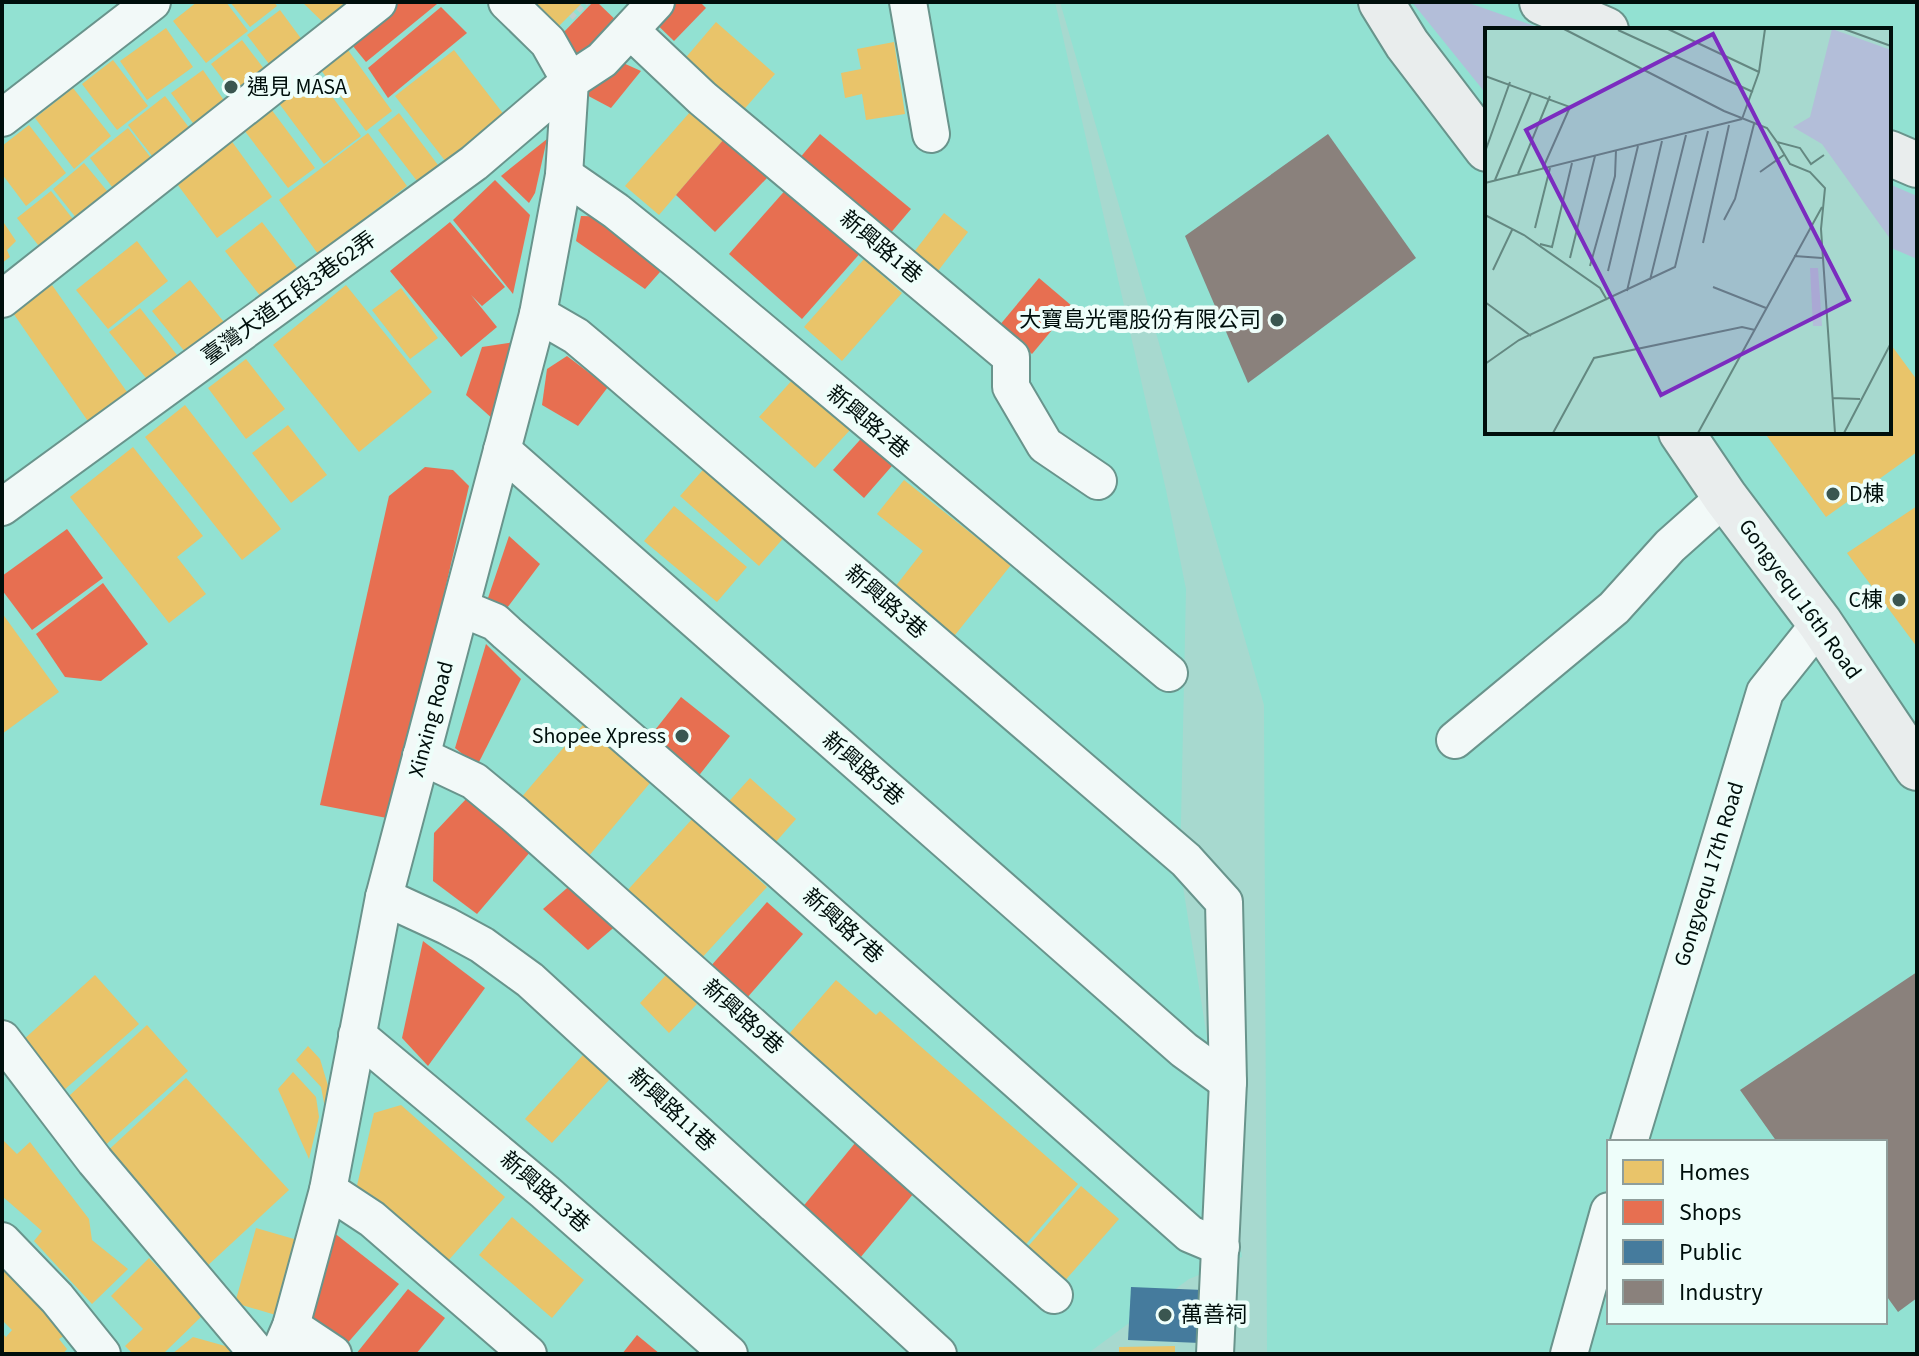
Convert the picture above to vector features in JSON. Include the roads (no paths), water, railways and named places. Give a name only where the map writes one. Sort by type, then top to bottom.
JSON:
[{"type":"street","points":[[2,118],[152,2]]},
{"type":"street","points":[[2,299],[378,2]]},
{"type":"street","points":[[507,2],[548,42],[570,81]]},
{"type":"street","name":"臺灣大道五段3巷62弄","points":[[2,507],[474,163],[570,81],[602,60],[656,2]]},
{"type":"street","points":[[908,2],[931,134]]},
{"type":"street","points":[[1381,2],[1407,44],[1485,146]]},
{"type":"street","points":[[1542,2],[1601,28]]},
{"type":"street","name":"新興路1巷","points":[[631,31],[702,98],[1011,357],[1011,387],[1045,445],[1098,481]]},
{"type":"street","name":"Xinxing Road","points":[[285,1340],[328,1190],[384,897],[538,314],[564,175],[570,81]]},
{"type":"street","points":[[1891,154],[1917,165]]},
{"type":"street","name":"新興路2巷","points":[[564,175],[616,211],[683,265],[1169,673]]},
{"type":"street","name":"新興路3巷","points":[[538,314],[576,336],[619,372],[1186,860],[1224,902],[1228,1082]]},
{"type":"street","name":"Gongyequ 16th Road","points":[[1682,434],[1725,497],[1820,623],[1917,768]]},
{"type":"street","name":"新興路5巷","points":[[502,450],[1184,1050],[1228,1082]]},
{"type":"street","points":[[1455,740],[1614,608],[1670,546],[1725,497]]},
{"type":"street","name":"新興路7巷","points":[[461,608],[495,622],[1190,1234],[1221,1247]]},
{"type":"street","name":"Gongyequ 17th Road","points":[[1630,1140],[1765,692],[1820,623]]},
{"type":"street","name":"新興路9巷","points":[[421,756],[474,781],[514,814],[1054,1295]]},
{"type":"street","name":"新興路11巷","points":[[384,897],[482,945],[530,980],[938,1354]]},
{"type":"street","name":"新興路13巷","points":[[357,1035],[545,1192],[729,1354]]},
{"type":"street","points":[[2,1039],[95,1161],[258,1354]]},
{"type":"street","points":[[1215,1354],[1228,1082]]},
{"type":"street","points":[[328,1190],[372,1219],[528,1354]]},
{"type":"street","points":[[1569,1354],[1607,1218]]},
{"type":"street","points":[[2,1241],[57,1298],[102,1354]]},
{"type":"street","points":[[285,1340],[333,1354]]},
{"type":"place","name":"遇見 MASA","points":[[231,87]]},
{"type":"place","name":"大寶島光電股份有限公司","points":[[1277,320]]},
{"type":"place","name":"D棟","points":[[1833,494]]},
{"type":"place","name":"C棟","points":[[1899,600]]},
{"type":"place","name":"Shopee Xpress","points":[[682,736]]},
{"type":"place","name":"萬善祠","points":[[1165,1315]]}]
